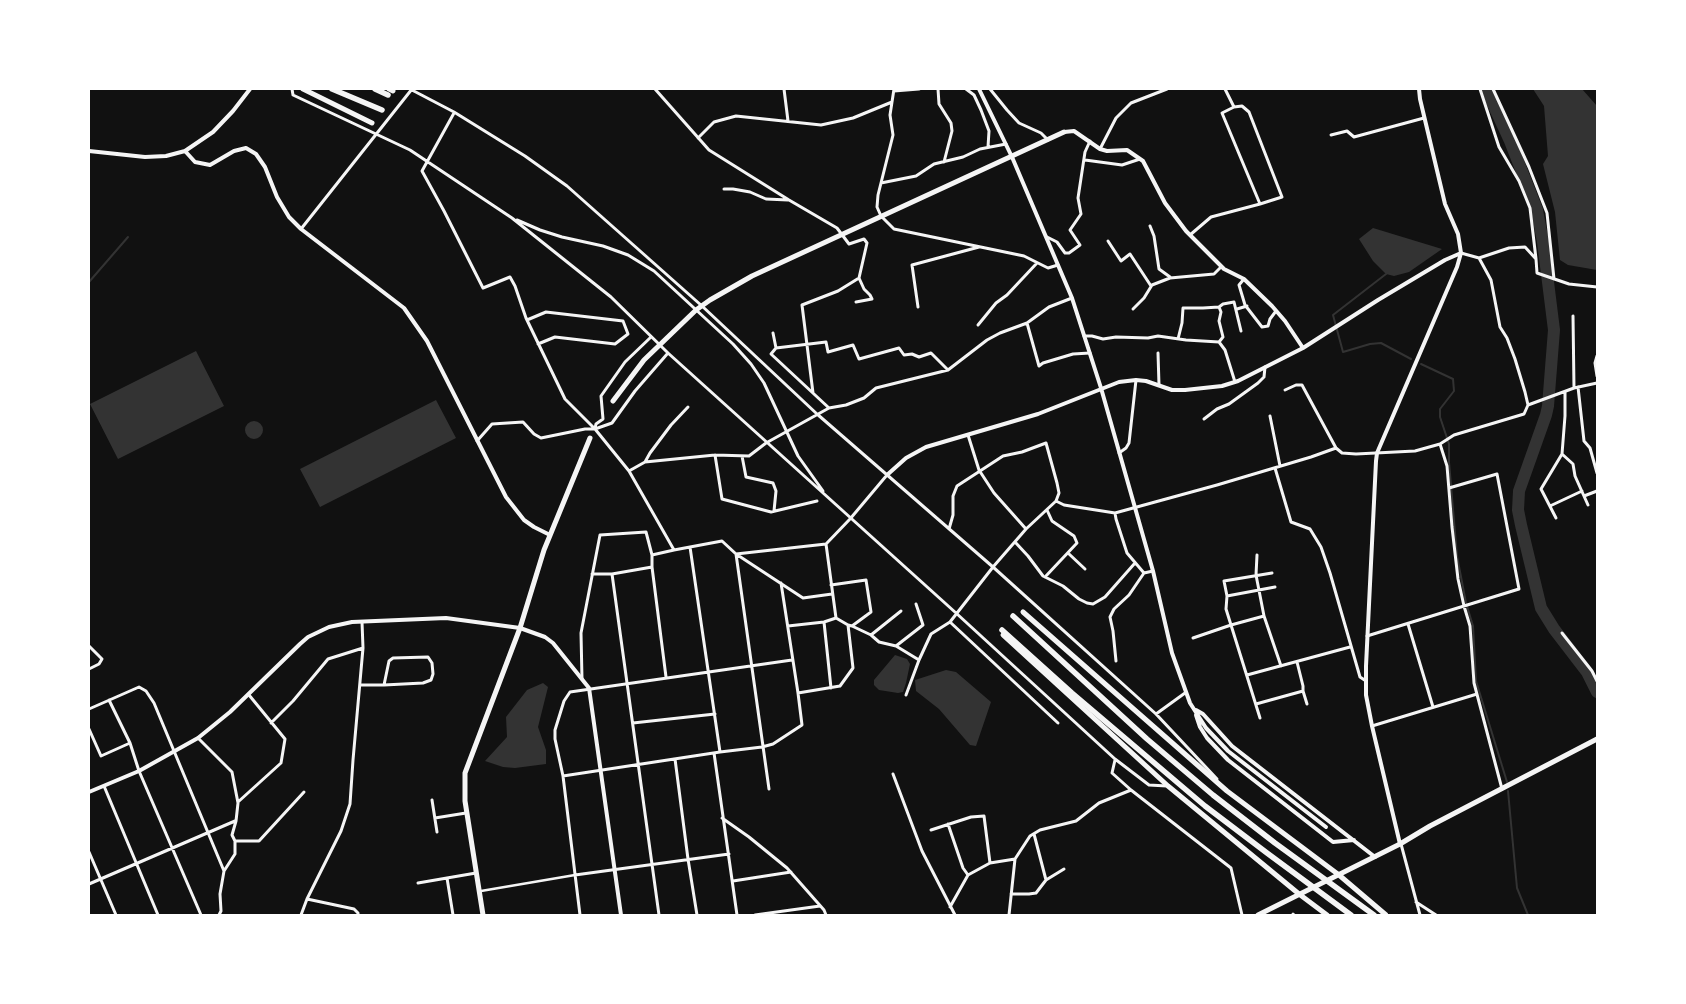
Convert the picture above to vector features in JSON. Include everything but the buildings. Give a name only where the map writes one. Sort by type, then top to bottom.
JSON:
[{"type":"highway","points":[[332,89],[382,110]]},
{"type":"highway","points":[[374,89],[390,91]]},
{"type":"highway","points":[[1013,616],[1147,739],[1213,794],[1275,843],[1374,915]]},
{"type":"highway","points":[[1002,632],[1205,806],[1351,915]]},
{"type":"main road","points":[[302,89],[372,123]]},
{"type":"main road","points":[[613,401],[644,360],[696,310],[752,276],[1064,132]]},
{"type":"main road","points":[[483,915],[466,813],[464,790],[468,762],[520,628],[544,550],[590,438]]},
{"type":"main road","points":[[1023,612],[1227,791],[1339,875],[1386,915]]},
{"type":"main road","points":[[1002,632],[1168,786],[1327,915]]},
{"type":"main road","points":[[1258,915],[1375,857],[1430,826],[1597,739]]},
{"type":"street","points":[[89,151],[145,157],[166,156],[185,151],[213,132],[250,89]]},
{"type":"street","points":[[292,89],[293,95],[410,150],[512,218],[611,297],[651,337],[766,443],[956,613],[1115,759],[1149,785],[1168,786]]},
{"type":"street","points":[[301,229],[412,89],[454,112],[525,156],[567,186],[702,306],[817,414],[993,567],[1156,714],[1207,767],[1227,791]]},
{"type":"street","points":[[655,89],[709,150],[837,228],[848,244],[864,239],[867,243],[859,278],[864,289],[872,299],[856,302]]},
{"type":"street","points":[[784,89],[788,121]]},
{"type":"street","points":[[919,89],[894,90],[890,115],[893,135],[878,195],[877,207],[881,216],[894,229],[1024,256],[1048,268],[1058,265]]},
{"type":"street","points":[[938,89],[939,104],[951,123],[952,132],[944,162]]},
{"type":"street","points":[[966,89],[974,95],[989,131],[988,147]]},
{"type":"street","points":[[979,89],[1012,157],[1072,298],[1101,388],[1153,571],[1172,653],[1185,693],[1206,728],[1228,751],[1326,827]]},
{"type":"street","points":[[990,89],[1019,123],[1040,133],[1048,140]]},
{"type":"street","points":[[1100,149],[1116,118],[1131,103],[1165,89]]},
{"type":"street","points":[[1225,89],[1234,107]]},
{"type":"street","points":[[1419,89],[1424,118],[1445,204],[1458,234],[1461,253],[1457,267],[1377,453],[1367,636],[1366,695],[1400,844],[1420,915]]},
{"type":"street","points":[[1480,89],[1500,147],[1519,181],[1530,208],[1537,273],[1569,284],[1597,287]]},
{"type":"street","points":[[1493,89],[1529,167],[1547,213],[1553,279]]},
{"type":"street","points":[[698,138],[714,122],[736,116],[821,125],[853,118],[892,102]]},
{"type":"street","points":[[1189,235],[1211,217],[1260,204],[1282,197],[1249,112],[1242,106],[1234,107],[1222,113],[1260,204]]},
{"type":"street","points":[[454,112],[422,171],[483,288],[510,278],[515,286],[527,320],[565,399],[595,429],[629,471],[674,550]]},
{"type":"street","points":[[1331,135],[1347,131],[1354,137],[1424,118]]},
{"type":"street","points":[[1064,132],[1074,131],[1090,140],[1100,149],[1107,151],[1127,150],[1141,159],[1165,202],[1189,235],[1221,267],[1244,279],[1285,321],[1303,348]]},
{"type":"street","points":[[1047,237],[1057,242],[1066,254],[1080,245],[1070,230],[1081,214],[1078,198],[1085,152],[1090,140]]},
{"type":"street","points":[[881,183],[916,176],[929,166],[963,157],[980,149],[1006,144]]},
{"type":"street","points":[[185,151],[195,162],[210,165],[234,151],[246,148],[256,154],[265,167],[277,197],[289,217],[301,229],[404,308],[428,341],[506,497],[524,520],[550,535]]},
{"type":"street","points":[[1084,160],[1122,165],[1141,159]]},
{"type":"street","points":[[724,188],[750,192],[766,199],[789,200]]},
{"type":"street","points":[[512,218],[554,235],[603,246],[628,255],[654,271],[752,364],[764,383],[798,456],[827,497]]},
{"type":"street","points":[[1150,226],[1157,253],[1158,266],[1170,278]]},
{"type":"street","points":[[1108,241],[1121,261],[1130,254],[1151,286]]},
{"type":"street","points":[[918,307],[912,265],[982,246]]},
{"type":"street","points":[[736,554],[826,544],[887,475],[906,458],[926,447],[1038,414],[1118,382],[1136,380],[1172,390],[1185,390],[1222,386],[1235,382],[1303,348],[1378,300],[1445,260],[1461,253],[1479,258],[1509,248],[1525,247],[1536,259]]},
{"type":"street","points":[[1285,390],[1296,385],[1302,385],[1336,448],[1342,453],[1415,451],[1440,444],[1454,435],[1524,414],[1528,405],[1515,359],[1507,338],[1500,327],[1490,280],[1479,258]]},
{"type":"street","points":[[978,325],[996,303],[1037,263]]},
{"type":"street","points":[[1133,309],[1144,298],[1151,286],[1170,278],[1214,274],[1221,267]]},
{"type":"street","points":[[813,393],[802,305],[838,292],[859,278]]},
{"type":"street","points":[[1244,279],[1239,285],[1246,306],[1262,327],[1268,326],[1270,319],[1276,311]]},
{"type":"street","points":[[629,471],[645,462],[715,455],[748,456],[766,443],[829,408],[846,405],[864,398],[876,388],[948,370],[987,340],[1028,323],[1049,307],[1072,298]]},
{"type":"street","points":[[1178,339],[1183,308],[1219,307],[1222,304],[1234,302],[1241,331]]},
{"type":"street","points":[[1237,310],[1246,306]]},
{"type":"street","points":[[1218,342],[1223,337],[1219,321],[1222,312],[1219,307]]},
{"type":"street","points":[[527,320],[546,312],[623,322],[628,334],[615,344],[555,337],[538,344]]},
{"type":"street","points":[[1573,316],[1576,387],[1584,441],[1590,448],[1597,473]]},
{"type":"street","points":[[1028,323],[1039,366],[1073,354],[1090,353]]},
{"type":"street","points":[[773,333],[776,348]]},
{"type":"street","points":[[1084,336],[1103,339],[1158,336],[1218,342],[1225,350],[1235,382]]},
{"type":"street","points":[[595,429],[596,424],[603,419],[601,396],[625,362],[651,337]]},
{"type":"street","points":[[829,408],[771,354],[776,348],[826,342],[828,352],[853,345],[859,359],[899,348],[904,355],[912,354],[919,357],[931,353],[948,370]]},
{"type":"street","points":[[477,442],[492,424],[523,422],[534,434],[541,438],[585,429],[595,429],[612,422],[634,391],[668,353]]},
{"type":"street","points":[[1158,353],[1159,385]]},
{"type":"street","points":[[1597,356],[1597,376]]},
{"type":"street","points":[[1204,419],[1258,383],[1264,377],[1265,366]]},
{"type":"street","points":[[1119,453],[1126,448],[1128,442],[1136,380]]},
{"type":"street","points":[[1528,405],[1576,387],[1597,383]]},
{"type":"street","points":[[1556,518],[1541,489],[1562,454],[1565,416],[1564,392]]},
{"type":"street","points":[[645,462],[666,432],[688,407]]},
{"type":"street","points":[[1270,416],[1280,466]]},
{"type":"street","points":[[968,436],[979,470],[994,493],[1026,529]]},
{"type":"street","points":[[906,694],[931,634],[950,622],[993,567],[1026,529],[1056,501],[1059,492],[1058,483],[1046,443],[1022,452],[1003,456],[957,486],[953,496],[953,515],[949,529]]},
{"type":"street","points":[[1440,444],[1447,466],[1455,556],[1464,606],[1470,626],[1472,662],[1477,694],[1502,790]]},
{"type":"street","points":[[1056,501],[1064,505],[1115,513],[1275,468],[1336,448]]},
{"type":"street","points":[[1562,454],[1573,464],[1575,476],[1588,505]]},
{"type":"street","points":[[715,455],[722,499],[770,512],[817,501]]},
{"type":"street","points":[[742,456],[746,478],[774,483],[776,491],[774,511]]},
{"type":"street","points":[[1275,468],[1291,522],[1310,529],[1321,547],[1360,677],[1366,681]]},
{"type":"street","points":[[1367,636],[1519,589],[1497,474],[1449,488]]},
{"type":"street","points":[[1550,506],[1582,491]]},
{"type":"street","points":[[1584,496],[1597,491]]},
{"type":"street","points":[[1045,577],[1077,543],[1074,536],[1052,521],[1047,510]]},
{"type":"street","points":[[1115,513],[1125,549],[1144,573]]},
{"type":"street","points":[[582,678],[581,633],[600,535],[646,532],[652,555],[666,677]]},
{"type":"street","points":[[652,555],[722,541],[736,554],[804,598],[832,594]]},
{"type":"street","points":[[1015,542],[1045,577],[1063,586],[1079,600],[1087,603],[1093,604],[1105,597],[1135,563]]},
{"type":"street","points":[[826,544],[836,618]]},
{"type":"street","points":[[690,547],[720,752]]},
{"type":"street","points":[[1068,553],[1085,569]]},
{"type":"street","points":[[736,554],[769,789]]},
{"type":"street","points":[[1257,555],[1256,575],[1264,616],[1281,666]]},
{"type":"street","points":[[592,574],[612,574],[652,567]]},
{"type":"street","points":[[1116,661],[1110,618],[1114,609],[1129,595],[1144,573],[1153,571]]},
{"type":"street","points":[[1260,718],[1226,609],[1224,581],[1272,573]]},
{"type":"street","points":[[612,574],[659,915]]},
{"type":"street","points":[[831,585],[866,580],[871,612],[852,626]]},
{"type":"street","points":[[563,776],[762,747],[773,744],[802,725],[781,583]]},
{"type":"street","points":[[1226,596],[1275,588]]},
{"type":"street","points":[[896,646],[923,625],[916,604]]},
{"type":"street","points":[[871,635],[901,611]]},
{"type":"street","points":[[1193,638],[1264,616]]},
{"type":"street","points":[[89,792],[139,771],[198,738],[249,695],[308,637],[329,627],[352,622],[446,618],[520,628],[545,637],[554,643],[589,688],[621,915]]},
{"type":"street","points":[[788,626],[824,622],[836,618],[871,635],[879,642],[896,646],[919,660]]},
{"type":"street","points":[[301,915],[341,831],[350,804],[352,760],[363,648],[362,622]]},
{"type":"street","points":[[824,622],[831,688]]},
{"type":"street","points":[[950,622],[1058,723]]},
{"type":"street","points":[[1408,624],[1433,707]]},
{"type":"street","points":[[798,693],[840,686],[853,668],[848,625]]},
{"type":"street","points":[[1562,632],[1592,671],[1597,681]]},
{"type":"street","points":[[89,646],[102,659],[99,664],[89,669]]},
{"type":"street","points":[[1247,675],[1350,647]]},
{"type":"street","points":[[271,723],[294,700],[328,659],[363,648]]},
{"type":"street","points":[[360,685],[384,685],[423,683],[431,680],[433,674],[432,663],[428,657],[394,658],[389,661],[384,685]]},
{"type":"street","points":[[580,915],[563,776],[555,738],[555,730],[564,701],[570,692],[792,660]]},
{"type":"street","points":[[1297,662],[1307,704]]},
{"type":"street","points":[[89,709],[139,687],[146,691],[154,703],[224,871]]},
{"type":"street","points":[[1256,704],[1303,691]]},
{"type":"street","points":[[1156,714],[1185,693]]},
{"type":"street","points":[[1372,726],[1477,694]]},
{"type":"street","points":[[238,802],[281,763],[285,739],[249,695]]},
{"type":"street","points":[[109,700],[130,743],[139,771],[201,915]]},
{"type":"street","points":[[1194,709],[1200,727],[1228,760],[1333,842],[1354,840]]},
{"type":"street","points":[[1194,709],[1203,714],[1232,746],[1375,857]]},
{"type":"street","points":[[633,723],[715,714]]},
{"type":"street","points":[[89,729],[101,756],[130,743]]},
{"type":"street","points":[[198,738],[232,772],[238,802],[232,835],[235,841],[235,854],[224,871],[219,915]]},
{"type":"street","points":[[714,753],[737,915]]},
{"type":"street","points":[[675,759],[697,915]]},
{"type":"street","points":[[1115,759],[1112,773],[1231,868],[1242,915]]},
{"type":"street","points":[[893,774],[922,851],[955,915]]},
{"type":"street","points":[[104,786],[158,915]]},
{"type":"street","points":[[1008,915],[1015,859],[1030,836],[1040,830],[1076,821],[1099,803],[1131,790]]},
{"type":"street","points":[[235,841],[259,841],[304,792]]},
{"type":"street","points":[[432,800],[437,832]]},
{"type":"street","points":[[434,818],[466,813]]},
{"type":"street","points":[[931,830],[971,817],[984,816],[990,863]]},
{"type":"street","points":[[722,818],[749,836],[791,872],[821,906],[826,915]]},
{"type":"street","points":[[89,884],[236,821]]},
{"type":"street","points":[[948,824],[968,875]]},
{"type":"street","points":[[1034,834],[1046,880]]},
{"type":"street","points":[[89,852],[116,915]]},
{"type":"street","points":[[479,892],[575,875],[729,854]]},
{"type":"street","points":[[950,907],[968,875],[990,863],[1015,859]]},
{"type":"street","points":[[1011,894],[1036,893],[1046,880],[1064,869]]},
{"type":"street","points":[[733,881],[791,872]]},
{"type":"street","points":[[418,883],[476,873]]},
{"type":"street","points":[[447,878],[453,915]]},
{"type":"street","points":[[307,899],[354,909],[358,915]]},
{"type":"street","points":[[1416,902],[1436,915]]},
{"type":"street","points":[[755,915],[821,906]]},
{"type":"shaded area","points":[[1533,89],[1582,89],[1597,106],[1597,270],[1568,265],[1560,260],[1555,212],[1543,164],[1548,156],[1544,106]]},
{"type":"shaded area","points":[[1373,228],[1442,249],[1409,272],[1394,276],[1386,274],[1373,261],[1359,239]]},
{"type":"shaded area","points":[[196,351],[224,406],[118,459],[90,404]]},
{"type":"shaded area","points":[[436,400],[456,438],[320,507],[300,469]]},
{"type":"shaded area","points":[[254,421],[260,424],[263,430],[260,436],[254,439],[248,436],[245,430],[248,424]]},
{"type":"shaded area","points":[[895,655],[907,659],[910,664],[903,692],[879,690],[874,685],[874,680]]},
{"type":"shaded area","points":[[946,670],[956,672],[991,702],[976,746],[970,745],[939,709],[916,691],[915,680]]},
{"type":"shaded area","points":[[543,683],[548,687],[538,727],[546,750],[546,764],[515,768],[503,767],[485,761],[507,737],[506,717],[527,690]]},
{"type":"waterway","points":[[1486,89],[1510,141],[1537,210],[1554,330],[1548,406],[1519,491],[1518,510],[1541,608],[1554,629],[1587,672],[1597,692]]},
{"type":"waterway","points":[[89,282],[128,237]]},
{"type":"waterway","points":[[1386,274],[1333,315],[1343,352],[1370,344],[1381,343],[1411,359]]},
{"type":"waterway","points":[[1421,364],[1453,379],[1454,391],[1440,409],[1440,417],[1449,444],[1457,556],[1466,603],[1473,626],[1476,681],[1507,782]]},
{"type":"waterway","points":[[1508,791],[1517,888],[1528,915]]}]
